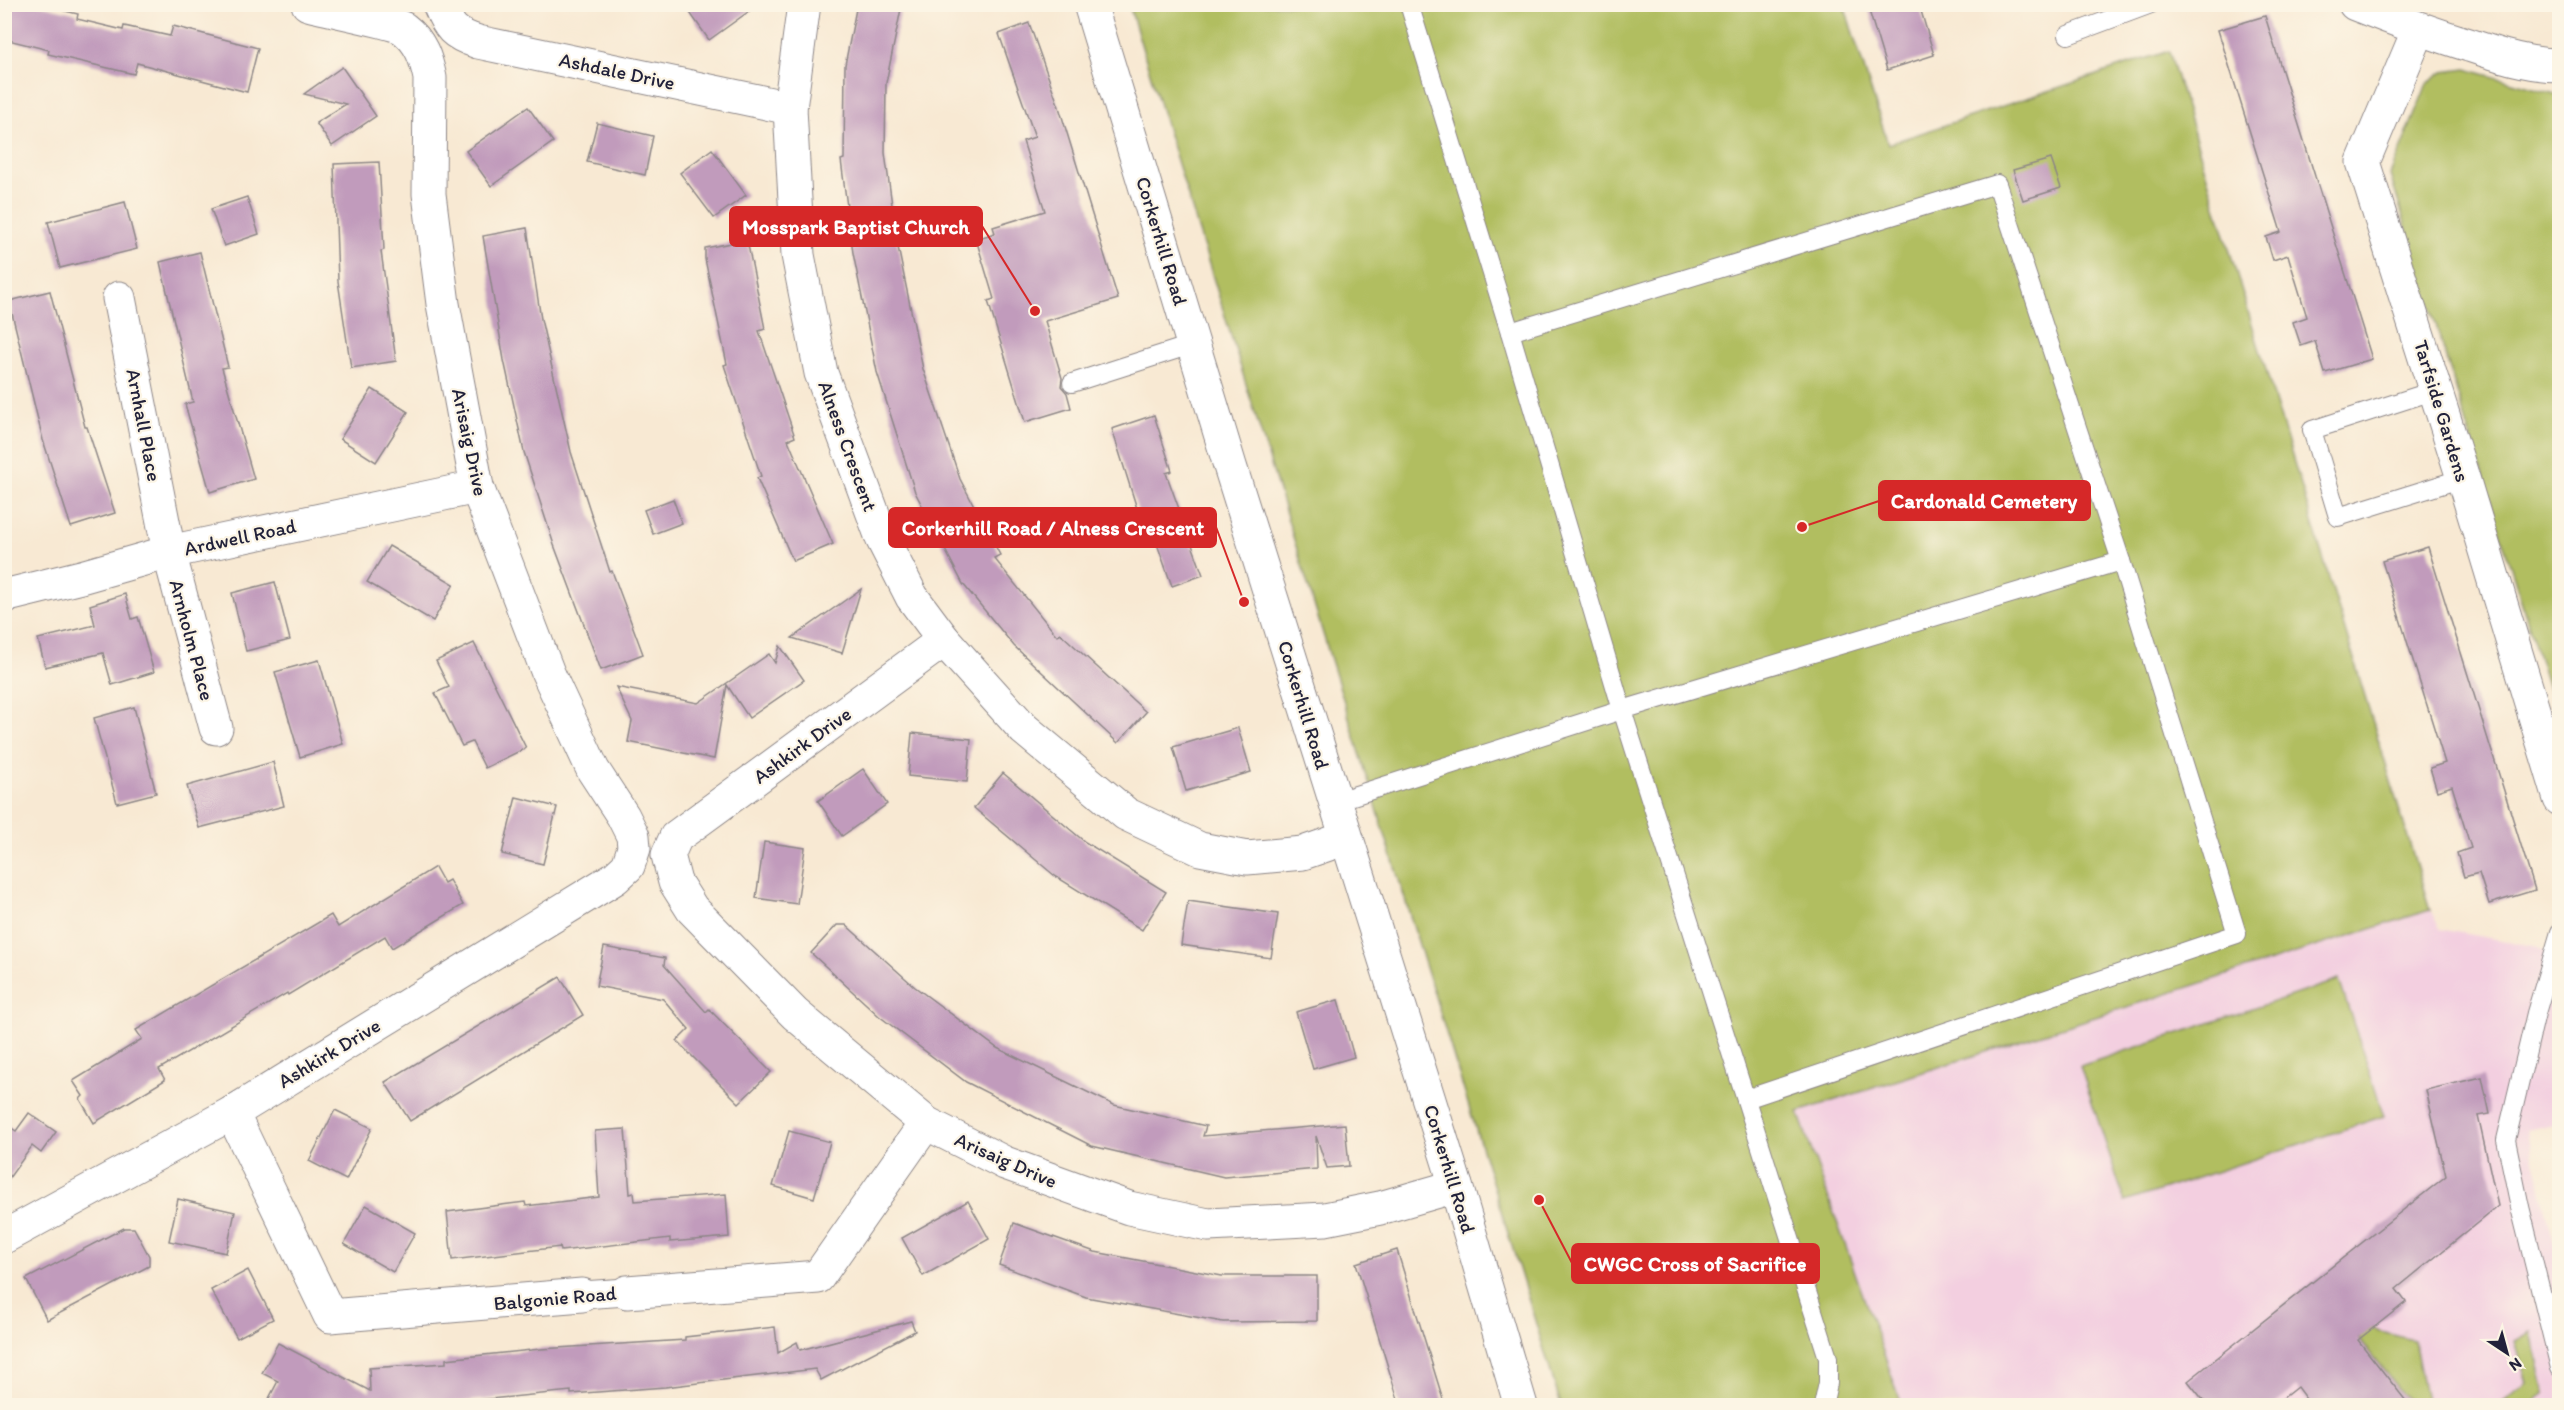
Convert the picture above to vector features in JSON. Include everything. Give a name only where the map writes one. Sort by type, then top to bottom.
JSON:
[{"type":"street","points":[[308,4],[403,28],[418,43],[444,15]]},
{"type":"street","name":"Alness Crescent","points":[[804,4],[790,108],[798,255],[821,373],[882,538],[912,597],[944,640],[1024,729],[1126,814],[1200,849],[1246,858],[1303,853],[1346,838]]},
{"type":"street","name":"Corkerhill Road","points":[[1090,4],[1334,802],[1456,1186],[1521,1406]]},
{"type":"street","points":[[2355,4],[2419,29],[2512,59],[2541,65],[2559,65]]},
{"type":"street","name":"Ashdale Drive","points":[[444,15],[461,37],[478,42],[790,108]]},
{"type":"street","name":"Tarfside Gardens","points":[[2419,29],[2363,162],[2436,390],[2559,799]]},
{"type":"street","name":"Arisaig Drive","points":[[418,43],[427,60],[430,78],[429,194],[439,271],[477,488],[548,673],[593,770],[623,816],[633,836],[634,848]]},
{"type":"street","name":"Arnhall Place","points":[[119,298],[169,552]]},
{"type":"street","name":"Ardwell Road","points":[[4,596],[169,552],[477,488]]},
{"type":"street","name":"Arnholm Place","points":[[169,552],[216,728]]},
{"type":"street","name":"Ashkirk Drive","points":[[668,855],[676,837],[944,640]]},
{"type":"street","points":[[634,848],[668,855]]},
{"type":"street","name":"Ashkirk Drive","points":[[4,1237],[232,1113],[615,878],[628,866],[634,848]]},
{"type":"street","name":"Arisaig Drive","points":[[668,855],[675,882],[692,909],[795,1014],[926,1123],[1005,1163],[1129,1208],[1208,1225],[1325,1220],[1380,1208],[1456,1186]]},
{"type":"street","name":"Balgonie Road","points":[[232,1113],[330,1316],[818,1277],[926,1123]]},
{"type":"lane","points":[[1409,4],[1510,332],[1622,710],[1828,1358],[1828,1383],[1823,1406]]},
{"type":"lane","points":[[2068,35],[2151,4]]},
{"type":"lane","points":[[1510,332],[1997,184],[2121,561],[2237,934],[1746,1099]]},
{"type":"lane","points":[[1072,383],[1194,344]]},
{"type":"lane","points":[[2436,390],[2312,430],[2338,517],[2463,478]]},
{"type":"lane","points":[[1334,802],[1622,710],[2121,561]]},
{"type":"lane","points":[[2559,932],[2536,1013],[2506,1140],[2559,1368]]},
{"type":"shaded area","points":[[2430,910],[2440,929],[2538,947],[2560,958],[2559,1123],[2527,1130],[2559,1264],[2559,1405],[1902,1405],[1797,1112]]},
{"type":"green space","points":[[1129,5],[1844,5],[1888,144],[2169,51],[2430,910],[1798,1112],[1902,1405],[1561,1405]]},
{"type":"green space","points":[[2466,69],[2559,95],[2560,688],[2549,691],[2390,175],[2427,84],[2443,72]]},
{"type":"green space","points":[[2339,980],[2384,1116],[2125,1202],[2080,1066]]},
{"type":"green space","points":[[2371,1323],[2377,1331],[2414,1340],[2427,1405],[2411,1405],[2356,1335]]},
{"type":"green space","points":[[2531,1332],[2545,1394],[2530,1405],[2498,1405],[2527,1383],[2515,1341]]},
{"type":"building","points":[[4,4],[36,4],[78,14],[77,19],[123,30],[124,26],[170,36],[173,26],[258,48],[247,92],[137,63],[134,74],[48,54],[49,50],[4,39]]},
{"type":"building","points":[[684,4],[759,4],[709,40]]},
{"type":"building","points":[[857,4],[902,4],[886,83],[885,153],[897,242],[923,369],[960,479],[1000,555],[994,558],[1057,636],[1060,633],[1146,712],[1118,743],[1014,646],[963,584],[915,492],[877,372],[853,253],[841,160],[844,159],[845,65]]},
{"type":"building","points":[[1867,4],[1919,4],[1934,55],[1887,70]]},
{"type":"building","points":[[2265,16],[2372,359],[2325,373],[2315,341],[2301,346],[2293,322],[2307,317],[2288,255],[2273,260],[2266,237],[2281,232],[2218,30]]},
{"type":"building","points":[[1029,23],[1059,107],[1118,299],[1045,321],[1062,378],[1061,386],[1067,393],[1071,408],[1025,422],[988,301],[994,299],[976,239],[995,233],[993,227],[1045,211],[1023,141],[1035,137],[999,34]]},
{"type":"building","points":[[342,67],[376,116],[332,146],[316,123],[346,104],[304,94]]},
{"type":"building","points":[[528,107],[553,142],[491,186],[466,151]]},
{"type":"building","points":[[597,123],[653,136],[645,175],[587,162]]},
{"type":"building","points":[[712,149],[746,195],[714,218],[680,173]]},
{"type":"building","points":[[2051,159],[2061,188],[2023,200],[2013,170]]},
{"type":"building","points":[[379,162],[384,250],[381,251],[396,361],[351,368],[338,281],[334,164]]},
{"type":"building","points":[[247,197],[259,234],[224,246],[211,209]]},
{"type":"building","points":[[125,202],[137,249],[60,268],[48,222]]},
{"type":"building","points":[[527,228],[541,319],[571,452],[610,572],[612,571],[643,654],[601,670],[554,545],[524,452],[504,360],[483,236]]},
{"type":"building","points":[[747,240],[765,329],[759,331],[795,437],[788,440],[833,544],[793,561],[757,478],[761,476],[724,365],[727,364],[705,259],[705,248]]},
{"type":"building","points":[[200,252],[228,367],[222,368],[254,479],[210,492],[185,404],[193,402],[160,262]]},
{"type":"building","points":[[50,291],[85,427],[87,427],[115,513],[71,527],[43,440],[9,301]]},
{"type":"building","points":[[372,389],[408,412],[376,462],[340,439]]},
{"type":"building","points":[[1154,415],[1172,471],[1166,473],[1203,575],[1172,586],[1146,513],[1139,515],[1112,429]]},
{"type":"building","points":[[673,499],[682,523],[653,534],[644,510]]},
{"type":"building","points":[[389,546],[454,584],[433,621],[367,582]]},
{"type":"building","points":[[2428,547],[2535,890],[2489,904],[2479,873],[2464,877],[2457,853],[2471,848],[2452,786],[2437,791],[2430,768],[2445,763],[2382,561]]},
{"type":"building","points":[[275,582],[290,640],[246,651],[232,593]]},
{"type":"building","points":[[861,589],[842,653],[792,638]]},
{"type":"building","points":[[125,594],[132,619],[138,617],[154,672],[112,685],[103,653],[45,667],[38,639],[95,625],[90,605]]},
{"type":"building","points":[[474,643],[526,748],[485,768],[472,742],[462,746],[435,693],[449,687],[436,661]]},
{"type":"building","points":[[780,646],[804,680],[749,718],[727,685],[714,759],[628,742],[632,721],[616,687],[698,703],[769,654],[775,663]]},
{"type":"building","points":[[319,660],[343,744],[300,757],[275,672]]},
{"type":"building","points":[[134,707],[156,793],[117,803],[94,718]]},
{"type":"building","points":[[1238,728],[1251,772],[1186,791],[1173,747]]},
{"type":"building","points":[[912,733],[971,739],[967,782],[908,776]]},
{"type":"building","points":[[273,762],[284,806],[199,828],[187,786]]},
{"type":"building","points":[[863,769],[887,804],[842,836],[818,801]]},
{"type":"building","points":[[1003,773],[1085,842],[1166,892],[1142,930],[1055,876],[974,808]]},
{"type":"building","points":[[516,797],[557,807],[543,864],[502,854]]},
{"type":"building","points":[[764,842],[805,848],[797,904],[756,898]]},
{"type":"building","points":[[435,867],[444,883],[449,880],[463,905],[392,948],[385,936],[288,995],[287,993],[159,1069],[165,1080],[94,1123],[80,1099],[83,1096],[73,1081],[142,1039],[136,1030],[331,915],[338,927]]},
{"type":"building","points":[[1188,901],[1278,914],[1271,958],[1181,945]]},
{"type":"building","points":[[837,925],[846,925],[915,987],[997,1048],[1114,1105],[1206,1126],[1203,1136],[1345,1124],[1349,1166],[1327,1168],[1316,1136],[1317,1169],[1224,1177],[1092,1146],[966,1082],[879,1016],[811,953]]},
{"type":"building","points":[[604,947],[665,958],[664,965],[706,1012],[709,1009],[771,1072],[739,1103],[677,1041],[689,1029],[663,999],[596,986]]},
{"type":"building","points":[[560,977],[583,1015],[410,1121],[385,1082]]},
{"type":"building","points":[[1338,1000],[1354,1057],[1313,1069],[1296,1012]]},
{"type":"building","points":[[2482,1077],[2490,1114],[2478,1116],[2498,1206],[2396,1289],[2406,1302],[2358,1340],[2410,1406],[2311,1406],[2297,1387],[2273,1406],[2208,1406],[2188,1381],[2446,1176],[2426,1090]]},
{"type":"building","points":[[335,1110],[372,1128],[346,1180],[309,1161]]},
{"type":"building","points":[[29,1113],[56,1132],[41,1153],[32,1146],[4,1185],[4,1123],[16,1131]]},
{"type":"building","points":[[625,1129],[630,1194],[634,1193],[635,1201],[726,1194],[729,1237],[670,1242],[670,1238],[561,1251],[560,1247],[452,1260],[447,1212],[525,1202],[526,1206],[599,1197],[595,1131]]},
{"type":"building","points":[[789,1131],[830,1142],[814,1198],[773,1186]]},
{"type":"building","points":[[178,1199],[235,1212],[226,1253],[169,1241]]},
{"type":"building","points":[[968,1201],[989,1239],[923,1276],[902,1238]]},
{"type":"building","points":[[366,1205],[415,1233],[393,1272],[344,1244]]},
{"type":"building","points":[[1014,1223],[1095,1252],[1222,1276],[1317,1276],[1317,1321],[1223,1322],[1086,1297],[999,1265]]},
{"type":"building","points":[[124,1228],[134,1228],[149,1256],[149,1266],[47,1320],[26,1279]]},
{"type":"building","points":[[1397,1250],[1445,1406],[1400,1406],[1356,1263]]},
{"type":"building","points":[[248,1270],[273,1319],[237,1338],[211,1290]]},
{"type":"building","points":[[911,1321],[915,1331],[821,1380],[815,1369],[665,1387],[571,1394],[571,1391],[420,1406],[265,1406],[278,1381],[262,1373],[278,1343],[370,1391],[369,1368],[446,1363],[446,1359],[541,1349],[685,1340],[685,1337],[775,1327],[778,1353],[797,1342],[800,1350]]},
{"type":"place","name":"Mosspark Baptist Church","points":[[1035,311]]},
{"type":"place","name":"Cardonald Cemetery","points":[[1802,527]]},
{"type":"place","name":"Corkerhill Road / Alness Crescent","points":[[1244,602]]},
{"type":"place","name":"CWGC Cross of Sacrifice","points":[[1539,1200]]}]
